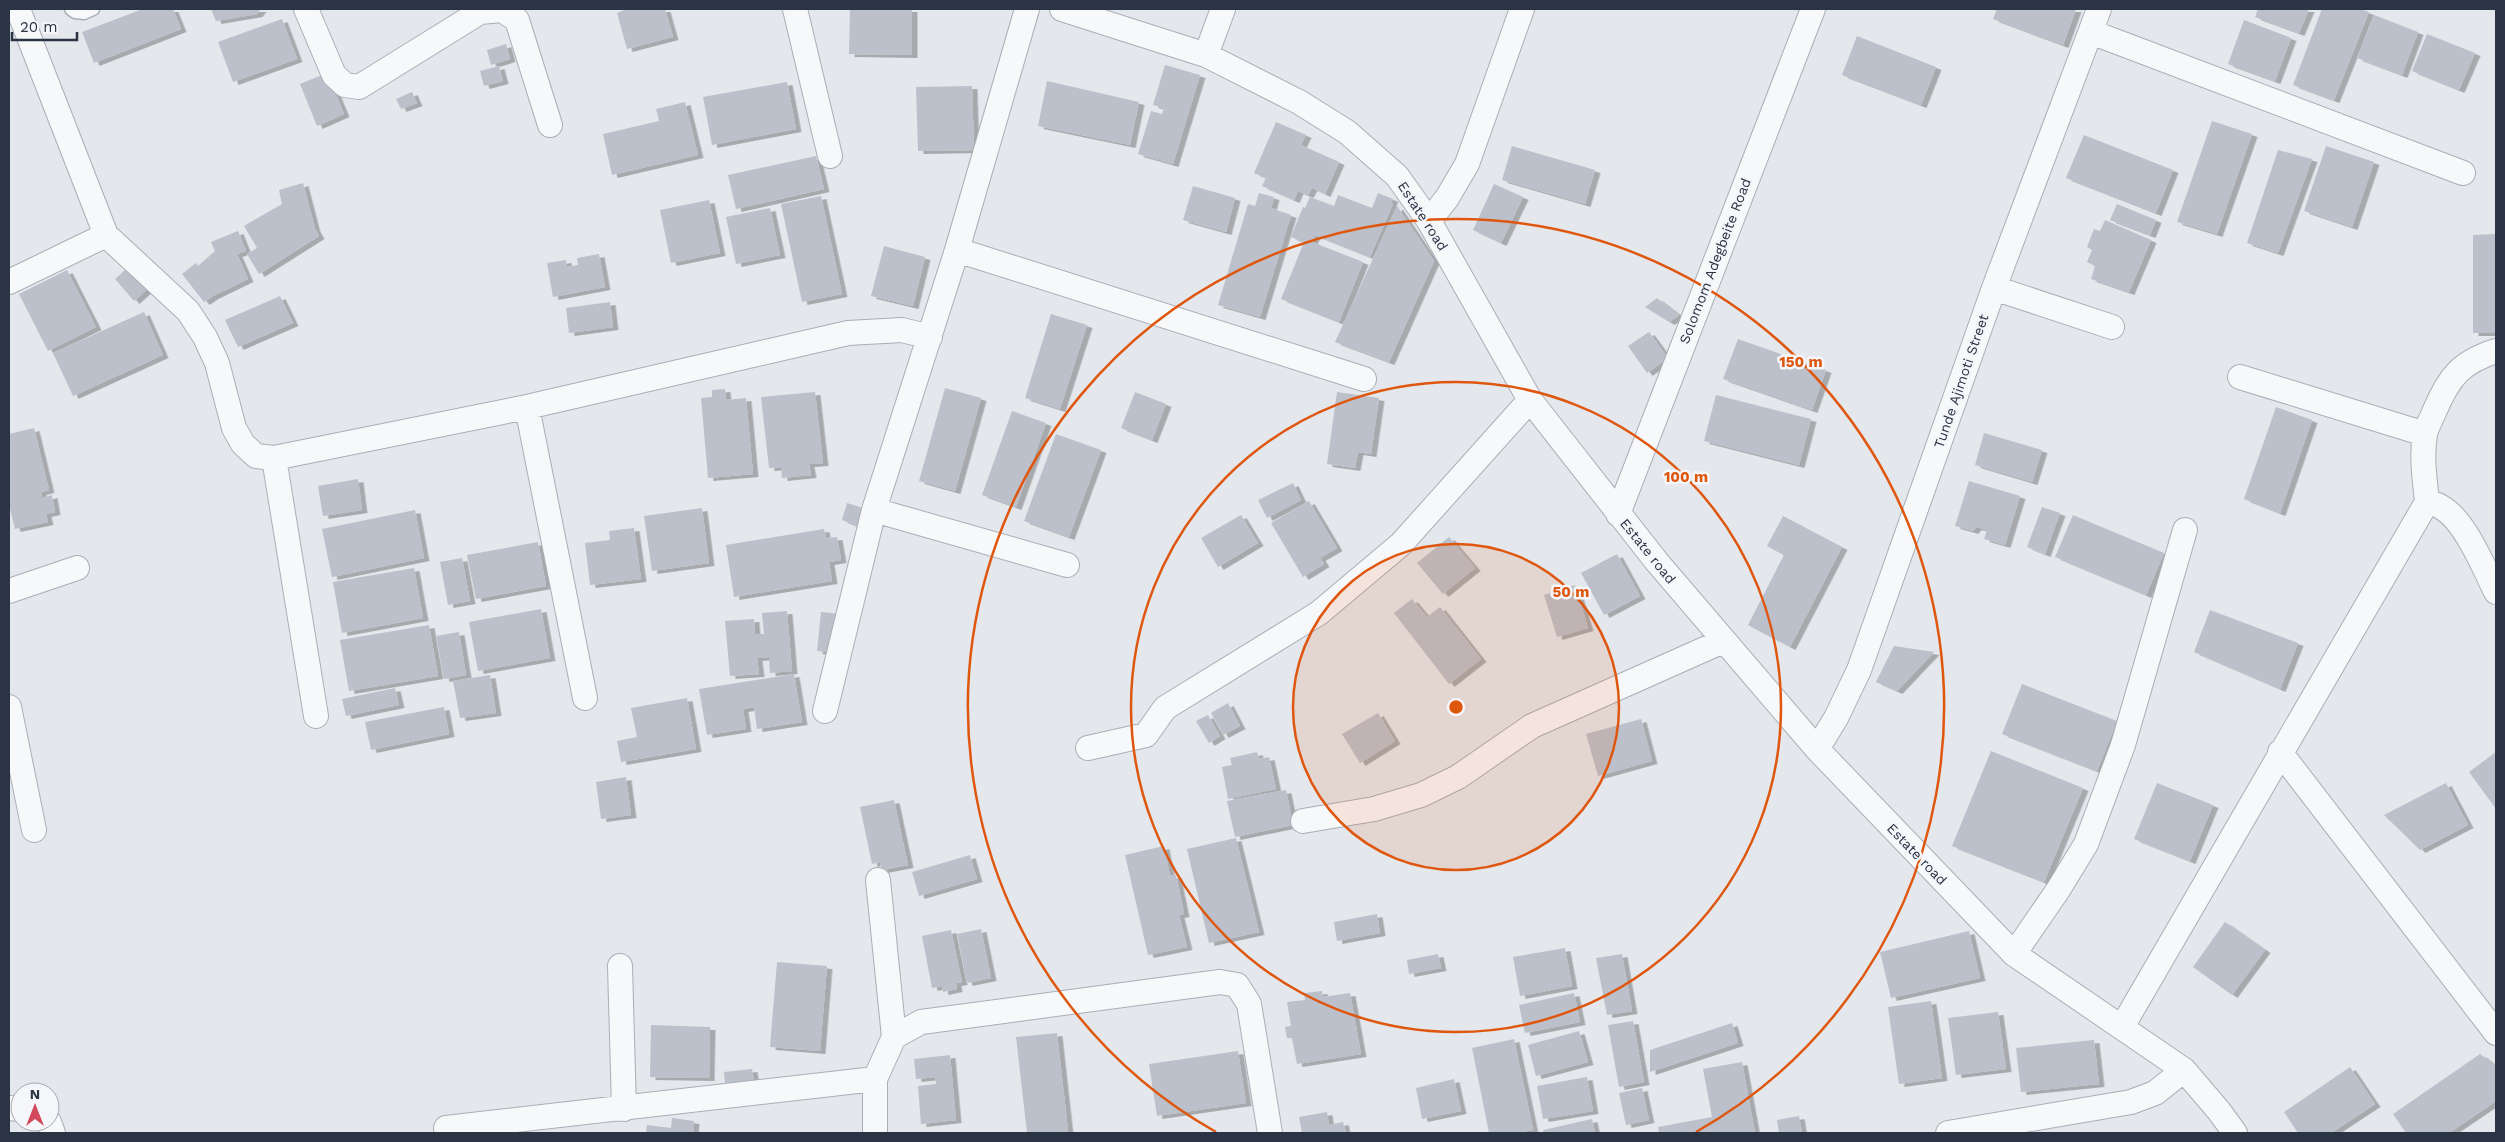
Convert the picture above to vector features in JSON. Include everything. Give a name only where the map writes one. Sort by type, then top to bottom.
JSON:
[{"type":"street","points":[[18,9],[106,235],[188,311],[205,337],[218,363],[234,428],[243,444],[256,456],[274,458],[527,407],[848,333],[902,330],[930,337]]},
{"type":"street","points":[[306,9],[334,75],[344,85],[359,88],[480,12],[502,10],[517,20],[550,125]]},
{"type":"street","points":[[794,9],[830,156]]},
{"type":"street","points":[[825,711],[874,510],[957,250],[1027,9]]},
{"type":"street","name":"Estate road","points":[[1062,9],[1206,55],[1299,102],[1347,132],[1396,176],[1429,221],[1530,400],[1618,514],[1723,641],[1817,749],[2014,954],[2184,1070],[2235,1133]]},
{"type":"street","points":[[1206,55],[1223,9]]},
{"type":"street","points":[[1429,221],[1447,198],[1468,164],[1522,9]]},
{"type":"street","name":"Solomom Adegbeite Road","points":[[1618,514],[1812,9]]},
{"type":"street","name":"Tunde Ajimoti Street","points":[[1817,749],[1836,718],[1859,670],[1994,288],[2099,9]]},
{"type":"street","points":[[2091,32],[2463,173]]},
{"type":"street","points":[[9,282],[106,235]]},
{"type":"street","points":[[957,250],[1364,379]]},
{"type":"street","points":[[1994,288],[2112,327]]},
{"type":"street","points":[[2122,1027],[2426,502],[2425,434],[2442,394],[2457,370],[2476,357],[2496,351]]},
{"type":"street","points":[[2240,376],[2425,434]]},
{"type":"street","points":[[1088,748],[1146,735],[1165,708],[1320,613],[1401,544],[1530,400]]},
{"type":"street","points":[[527,407],[585,698]]},
{"type":"street","points":[[274,458],[316,716]]},
{"type":"street","points":[[2426,502],[2442,507],[2455,519],[2470,542],[2496,592]]},
{"type":"street","points":[[874,510],[1067,566]]},
{"type":"street","points":[[2014,954],[2058,890],[2086,844],[2123,746],[2185,530]]},
{"type":"street","points":[[9,591],[77,568]]},
{"type":"street","points":[[1303,821],[1374,809],[1421,795],[1458,777],[1532,726],[1723,641]]},
{"type":"street","points":[[9,707],[34,830]]},
{"type":"street","points":[[2280,752],[2496,1033]]},
{"type":"street","points":[[875,1133],[875,1079],[894,1037],[878,880]]},
{"type":"street","points":[[620,966],[624,1109]]},
{"type":"street","points":[[894,1037],[921,1022],[1220,982],[1237,985],[1249,1004],[1270,1133]]},
{"type":"street","points":[[1948,1133],[2131,1102],[2155,1093],[2184,1070]]},
{"type":"street","points":[[446,1128],[875,1079]]},
{"type":"lane","points":[[71,9],[74,12],[84,13],[93,9]]},
{"type":"building","points":[[143,9],[173,9],[181,29],[94,63],[82,32]]},
{"type":"building","points":[[211,9],[261,9],[257,14],[216,21]]},
{"type":"building","points":[[627,9],[665,9],[673,37],[627,49],[617,13]]},
{"type":"building","points":[[850,9],[912,9],[912,55],[849,54]]},
{"type":"building","points":[[1997,9],[2076,9],[2063,45],[1993,19]]},
{"type":"building","points":[[2258,9],[2309,9],[2299,33],[2255,17]]},
{"type":"building","points":[[2322,9],[2359,9],[2369,12],[2334,100],[2293,85]]},
{"type":"building","points":[[2374,15],[2418,32],[2402,75],[2357,58]]},
{"type":"building","points":[[282,19],[297,59],[233,82],[218,42]]},
{"type":"building","points":[[2244,20],[2291,38],[2275,81],[2228,64]]},
{"type":"building","points":[[2427,34],[2475,53],[2459,90],[2412,71]]},
{"type":"building","points":[[1857,36],[1936,67],[1921,105],[1842,75]]},
{"type":"building","points":[[506,44],[510,59],[491,65],[487,50]]},
{"type":"building","points":[[1165,65],[1200,75],[1173,164],[1138,154],[1151,111],[1162,114],[1164,108],[1153,105]]},
{"type":"building","points":[[499,66],[503,81],[484,86],[480,71]]},
{"type":"building","points":[[327,73],[344,114],[317,126],[300,84]]},
{"type":"building","points":[[1047,81],[1139,102],[1130,145],[1038,126]]},
{"type":"building","points":[[787,82],[796,129],[712,145],[703,97]]},
{"type":"building","points":[[972,86],[974,150],[918,151],[916,87]]},
{"type":"building","points":[[412,92],[417,103],[401,109],[396,99]]},
{"type":"building","points":[[685,102],[698,155],[612,175],[603,134],[659,121],[656,109]]},
{"type":"building","points":[[2212,121],[2252,134],[2217,234],[2177,222]]},
{"type":"building","points":[[1276,122],[1306,135],[1301,145],[1339,162],[1325,194],[1312,188],[1308,195],[1298,191],[1294,200],[1262,186],[1266,178],[1254,173]]},
{"type":"building","points":[[2084,135],[2173,170],[2156,213],[2066,178]]},
{"type":"building","points":[[1512,146],[1595,170],[1585,204],[1502,180]]},
{"type":"building","points":[[2326,146],[2374,162],[2352,227],[2304,211]]},
{"type":"building","points":[[2278,150],[2312,159],[2278,253],[2247,243]]},
{"type":"building","points":[[816,156],[824,189],[736,209],[728,175]]},
{"type":"building","points":[[303,183],[315,229],[319,236],[259,274],[247,254],[257,248],[244,226],[282,204],[279,190]]},
{"type":"building","points":[[1494,184],[1523,197],[1501,243],[1473,230]]},
{"type":"building","points":[[1193,186],[1235,198],[1226,232],[1183,220]]},
{"type":"building","points":[[1259,193],[1274,197],[1271,208],[1291,215],[1260,317],[1218,305],[1248,204],[1255,206]]},
{"type":"building","points":[[1378,193],[1393,199],[1391,203],[1393,204],[1370,257],[1315,235],[1312,242],[1363,262],[1339,322],[1281,299],[1304,242],[1291,237],[1303,207],[1305,208],[1310,197],[1334,206],[1338,195],[1372,208]]},
{"type":"building","points":[[821,196],[842,294],[802,302],[781,204]]},
{"type":"building","points":[[709,200],[720,253],[671,263],[660,210]]},
{"type":"building","points":[[2117,204],[2156,220],[2150,235],[2110,220]]},
{"type":"building","points":[[1397,206],[1434,261],[1389,362],[1335,342]]},
{"type":"building","points":[[770,208],[780,255],[736,264],[726,217]]},
{"type":"building","points":[[2105,220],[2151,240],[2129,292],[2091,279],[2095,266],[2087,262],[2092,250],[2087,247],[2094,229],[2100,231]]},
{"type":"building","points":[[238,231],[246,251],[237,254],[248,279],[204,302],[182,274],[196,263],[198,266],[215,251],[211,242]]},
{"type":"building","points":[[2496,234],[2496,333],[2473,333],[2473,235]]},
{"type":"building","points":[[884,246],[925,257],[913,306],[871,296]]},
{"type":"building","points":[[599,254],[605,287],[553,297],[547,263],[566,260],[567,267],[578,265],[577,258]]},
{"type":"building","points":[[134,262],[153,284],[134,301],[115,279]]},
{"type":"building","points":[[67,270],[96,327],[48,351],[19,294]]},
{"type":"building","points":[[280,296],[293,323],[238,347],[225,320]]},
{"type":"building","points":[[1657,298],[1679,315],[1669,322],[1645,307]]},
{"type":"building","points":[[610,302],[613,327],[569,333],[566,308]]},
{"type":"building","points":[[144,312],[163,355],[73,396],[53,353]]},
{"type":"building","points":[[1051,314],[1087,325],[1060,409],[1025,398]]},
{"type":"building","points":[[1649,332],[1668,358],[1647,373],[1628,346]]},
{"type":"building","points":[[1738,339],[1826,370],[1812,410],[1723,379]]},
{"type":"building","points":[[945,388],[981,398],[955,491],[919,481]]},
{"type":"building","points":[[725,389],[726,400],[746,398],[753,474],[708,478],[701,398],[712,397],[712,390]]},
{"type":"building","points":[[815,392],[823,463],[809,464],[811,475],[782,478],[781,467],[769,468],[761,397]]},
{"type":"building","points":[[1135,392],[1166,404],[1152,440],[1121,428]]},
{"type":"building","points":[[1337,392],[1379,398],[1371,454],[1358,452],[1355,468],[1327,464]]},
{"type":"building","points":[[1716,395],[1811,419],[1799,465],[1704,441]]},
{"type":"building","points":[[2276,407],[2312,420],[2280,513],[2244,499]]},
{"type":"building","points":[[1012,411],[1046,423],[1016,507],[982,495]]},
{"type":"building","points":[[34,428],[49,490],[41,492],[42,498],[52,495],[55,512],[46,514],[48,522],[15,529],[9,505],[9,434]]},
{"type":"building","points":[[1984,433],[2042,450],[2032,482],[1975,465]]},
{"type":"building","points":[[1056,434],[1101,450],[1069,537],[1024,521]]},
{"type":"building","points":[[358,479],[362,510],[323,516],[318,486]]},
{"type":"building","points":[[1969,481],[2020,496],[2005,545],[1984,539],[1987,530],[1976,527],[1973,531],[1955,526]]},
{"type":"building","points":[[1293,483],[1301,500],[1267,518],[1258,500]]},
{"type":"building","points":[[1309,501],[1337,548],[1320,558],[1324,564],[1303,577],[1271,523]]},
{"type":"building","points":[[847,503],[863,508],[858,526],[842,520]]},
{"type":"building","points":[[2042,507],[2060,513],[2045,554],[2027,547]]},
{"type":"building","points":[[702,508],[709,563],[652,571],[644,516]]},
{"type":"building","points":[[415,510],[424,558],[332,577],[322,529]]},
{"type":"building","points":[[1241,515],[1258,543],[1218,567],[1201,538]]},
{"type":"building","points":[[2073,515],[2164,553],[2146,595],[2055,557]]},
{"type":"building","points":[[1783,516],[1842,547],[1790,647],[1748,625],[1784,555],[1767,546]]},
{"type":"building","points":[[634,528],[641,579],[590,585],[585,543],[610,540],[609,531]]},
{"type":"building","points":[[824,529],[826,538],[837,537],[841,560],[829,562],[832,581],[734,597],[726,545]]},
{"type":"building","points":[[1449,537],[1475,568],[1443,594],[1417,563]]},
{"type":"building","points":[[538,542],[546,586],[476,599],[467,555]]},
{"type":"building","points":[[1617,554],[1640,596],[1604,615],[1581,573]]},
{"type":"building","points":[[462,558],[470,601],[448,605],[440,562]]},
{"type":"building","points":[[414,568],[423,618],[342,633],[333,582]]},
{"type":"building","points":[[1575,585],[1588,628],[1557,637],[1544,595]]},
{"type":"building","points":[[1412,599],[1427,617],[1440,607],[1481,659],[1449,684],[1394,613]]},
{"type":"building","points":[[541,609],[550,658],[478,671],[469,622]]},
{"type":"building","points":[[2210,610],[2298,643],[2280,689],[2194,652]]},
{"type":"building","points":[[787,611],[792,671],[770,673],[769,657],[757,658],[759,674],[730,676],[725,621],[754,619],[755,634],[764,634],[762,613]]},
{"type":"building","points":[[821,612],[841,614],[836,653],[817,651]]},
{"type":"building","points":[[429,625],[438,676],[349,691],[340,640]]},
{"type":"building","points":[[459,632],[466,675],[444,679],[436,636]]},
{"type":"building","points":[[1894,646],[1934,652],[1897,691],[1876,682]]},
{"type":"building","points":[[794,674],[802,722],[757,729],[754,707],[743,709],[746,729],[707,735],[699,689]]},
{"type":"building","points":[[490,675],[496,713],[460,718],[453,681]]},
{"type":"building","points":[[2022,684],[2117,721],[2097,771],[2002,734]]},
{"type":"building","points":[[395,688],[399,705],[346,716],[342,699]]},
{"type":"building","points":[[687,698],[696,749],[621,762],[617,741],[637,737],[631,708]]},
{"type":"building","points":[[1228,703],[1240,726],[1223,735],[1211,713]]},
{"type":"building","points":[[444,707],[449,734],[371,750],[365,722]]},
{"type":"building","points":[[1378,713],[1395,741],[1360,763],[1342,734]]},
{"type":"building","points":[[1208,715],[1220,736],[1209,743],[1196,721]]},
{"type":"building","points":[[1641,719],[1652,761],[1598,776],[1586,734]]},
{"type":"building","points":[[1991,751],[2083,788],[2044,882],[1952,846]]},
{"type":"building","points":[[1257,752],[1259,759],[1269,757],[1276,789],[1228,799],[1222,767],[1232,765],[1230,758]]},
{"type":"building","points":[[2496,752],[2496,809],[2469,772]]},
{"type":"building","points":[[626,777],[631,815],[601,819],[596,782]]},
{"type":"building","points":[[2157,783],[2213,805],[2190,861],[2134,839]]},
{"type":"building","points":[[2446,783],[2468,825],[2420,850],[2384,815]]},
{"type":"building","points":[[1286,790],[1293,825],[1235,837],[1227,801]]},
{"type":"building","points":[[894,800],[908,865],[882,870],[880,862],[872,864],[860,807]]},
{"type":"building","points":[[1236,838],[1259,932],[1209,943],[1187,849]]},
{"type":"building","points":[[1164,846],[1170,876],[1176,875],[1184,914],[1179,915],[1187,947],[1148,955],[1125,855]]},
{"type":"building","points":[[970,855],[977,879],[919,896],[912,872]]},
{"type":"building","points":[[1377,914],[1380,933],[1337,941],[1334,922]]},
{"type":"building","points":[[2225,922],[2265,950],[2232,995],[2193,967]]},
{"type":"building","points":[[981,929],[991,978],[967,983],[957,934]]},
{"type":"building","points":[[951,930],[962,982],[956,983],[957,989],[943,992],[942,986],[932,988],[922,936]]},
{"type":"building","points":[[1969,931],[1980,978],[1891,998],[1880,952]]},
{"type":"building","points":[[1565,948],[1572,986],[1520,996],[1513,957]]},
{"type":"building","points":[[1438,954],[1441,968],[1409,974],[1407,960]]},
{"type":"building","points":[[1622,954],[1632,1011],[1607,1015],[1596,958]]},
{"type":"building","points":[[777,962],[827,966],[820,1051],[770,1047]]},
{"type":"building","points":[[1322,991],[1323,997],[1350,993],[1361,1054],[1297,1064],[1292,1038],[1287,1038],[1285,1027],[1291,1026],[1287,1002],[1305,1000],[1304,993]]},
{"type":"building","points":[[1574,993],[1580,1022],[1525,1033],[1519,1005]]},
{"type":"building","points":[[1931,1001],[1942,1078],[1899,1084],[1888,1007]]},
{"type":"building","points":[[1998,1012],[2006,1069],[1956,1075],[1948,1018]]},
{"type":"building","points":[[1633,1021],[1644,1082],[1619,1087],[1608,1025]]},
{"type":"building","points":[[1732,1023],[1738,1043],[1650,1072],[1650,1050]]},
{"type":"building","points":[[651,1025],[710,1027],[709,1078],[650,1077]]},
{"type":"building","points":[[1579,1031],[1588,1062],[1536,1076],[1528,1045]]},
{"type":"building","points":[[1057,1033],[1068,1131],[1027,1133],[1016,1037]]},
{"type":"building","points":[[1514,1039],[1533,1130],[1516,1133],[1489,1133],[1472,1048]]},
{"type":"building","points":[[2094,1040],[2099,1084],[2021,1092],[2016,1048]]},
{"type":"building","points":[[1238,1051],[1246,1103],[1157,1116],[1149,1064]]},
{"type":"building","points":[[2480,1054],[2496,1066],[2496,1101],[2449,1133],[2406,1133],[2393,1114]]},
{"type":"building","points":[[950,1055],[956,1120],[921,1124],[918,1086],[936,1084],[935,1077],[916,1079],[914,1059]]},
{"type":"building","points":[[1742,1062],[1755,1133],[1659,1133],[1658,1127],[1712,1117],[1703,1069]]},
{"type":"building","points":[[2350,1067],[2375,1104],[2331,1133],[2298,1133],[2284,1112]]},
{"type":"building","points":[[752,1069],[754,1081],[725,1083],[724,1072]]},
{"type":"building","points":[[1587,1077],[1593,1111],[1543,1119],[1537,1086]]},
{"type":"building","points":[[1454,1079],[1461,1111],[1422,1119],[1416,1088]]},
{"type":"building","points":[[1642,1088],[1649,1120],[1626,1125],[1619,1093]]},
{"type":"building","points":[[1327,1112],[1329,1125],[1343,1122],[1346,1133],[1302,1133],[1299,1117]]},
{"type":"building","points":[[1799,1116],[1802,1133],[1779,1133],[1777,1120]]},
{"type":"building","points":[[672,1118],[694,1121],[693,1133],[646,1133],[647,1125],[671,1128]]},
{"type":"building","points":[[1592,1119],[1595,1133],[1544,1133],[1543,1130]]}]
